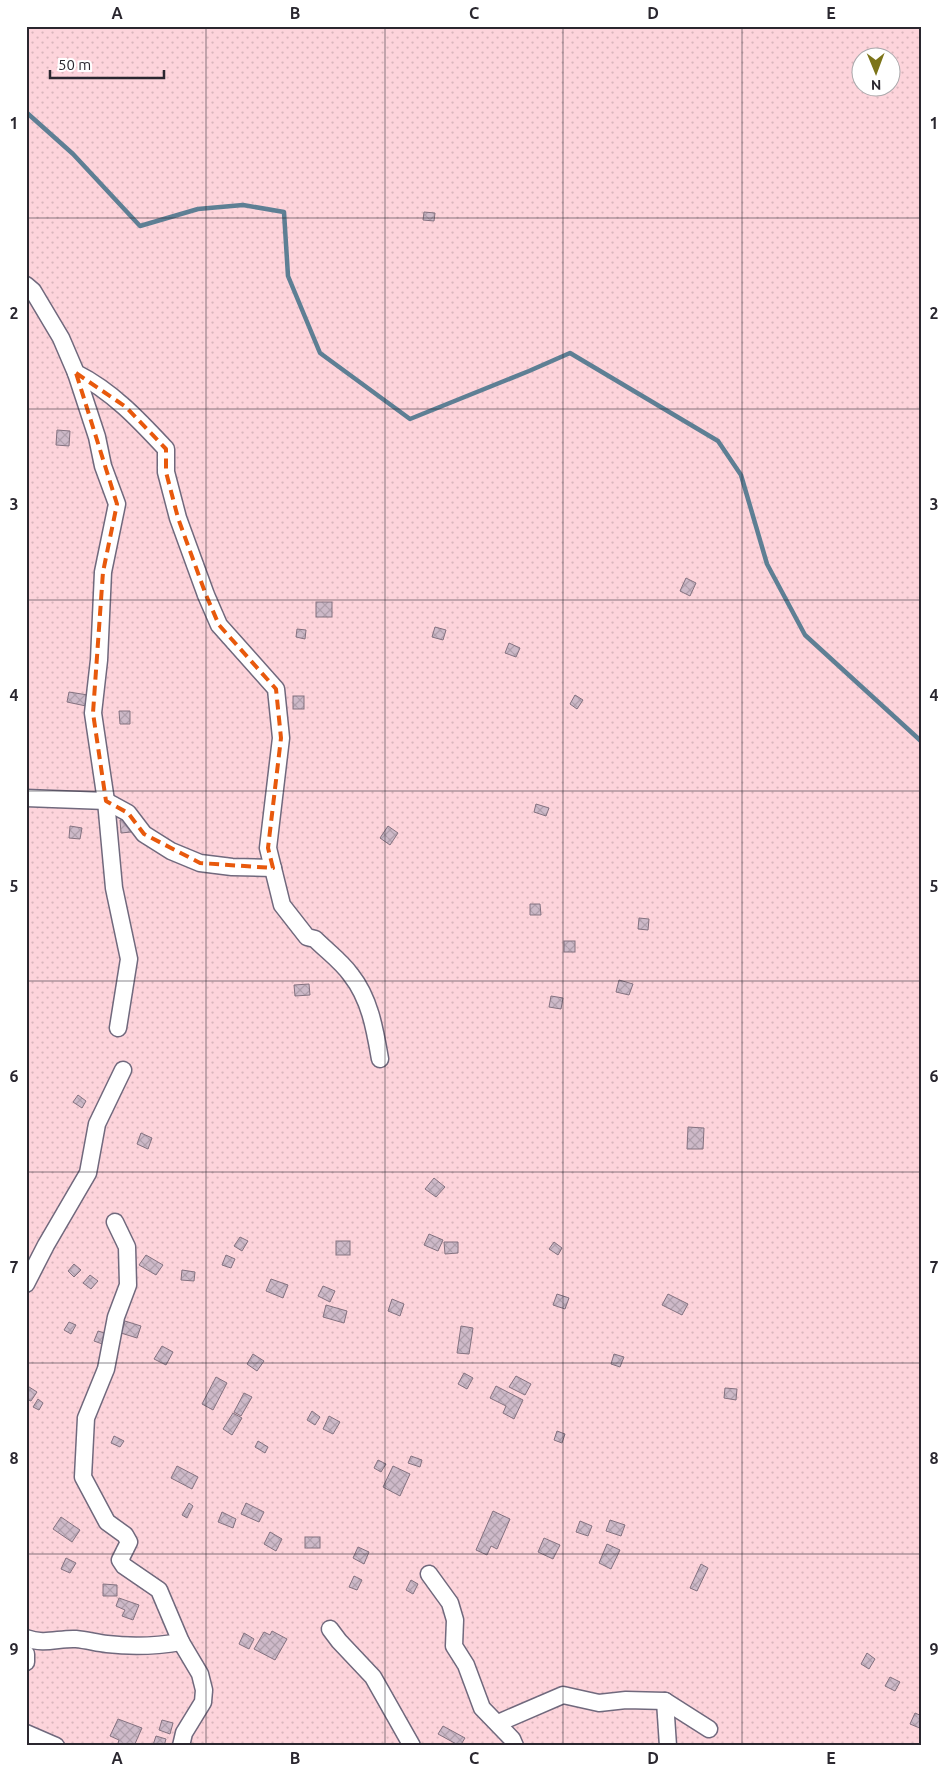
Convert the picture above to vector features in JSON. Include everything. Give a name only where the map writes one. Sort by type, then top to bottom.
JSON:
[{"type":"street","points":[[26,285],[33,291],[61,338],[76,374],[103,466],[117,504],[103,572],[99,660],[93,714],[106,801],[114,888],[129,959],[118,1028]]},
{"type":"street","points":[[76,374],[88,379],[126,407],[166,449],[166,472],[178,518],[219,625],[276,689],[281,738],[268,848],[282,905],[307,937],[315,939],[351,974],[364,994],[376,1033],[380,1059]]},
{"type":"street","points":[[26,798],[106,801],[128,813],[144,834],[171,851],[200,863],[232,867],[273,868]]},
{"type":"street","points":[[26,1284],[46,1245],[88,1173],[97,1124],[123,1070]]},
{"type":"street","points":[[115,1222],[127,1247],[128,1285],[116,1317],[106,1369],[86,1418],[83,1476],[107,1522],[125,1535],[129,1542],[120,1560],[124,1566],[159,1590],[181,1642],[200,1674],[204,1690],[202,1706],[184,1732],[181,1746]]},
{"type":"street","points":[[429,1574],[450,1604],[455,1620],[454,1646],[466,1665],[482,1708],[498,1723],[516,1746]]},
{"type":"street","points":[[330,1629],[373,1677],[412,1746]]},
{"type":"street","points":[[26,1638],[47,1642],[76,1639],[129,1646],[181,1642]]},
{"type":"street","points":[[26,1654],[26,1662]]},
{"type":"street","points":[[498,1723],[563,1695],[599,1703],[626,1700],[665,1701],[709,1729]]},
{"type":"street","points":[[665,1701],[668,1746]]},
{"type":"street","points":[[26,1733],[56,1746]]},
{"type":"highlighted area","points":[[76,373],[126,407],[166,449],[166,472],[178,518],[219,625],[276,689],[281,738],[268,848],[273,868],[200,863],[144,834],[128,813],[106,801],[93,713],[103,572],[117,504]]},
{"type":"shaded area","points":[[26,26],[922,26],[922,1746],[26,1746]]},
{"type":"building","points":[[424,212],[435,213],[434,221],[423,220]]},
{"type":"building","points":[[57,430],[70,431],[69,446],[56,445]]},
{"type":"building","points":[[686,578],[696,583],[690,596],[680,591]]},
{"type":"building","points":[[316,602],[332,602],[332,617],[316,617]]},
{"type":"building","points":[[435,627],[446,630],[443,640],[432,637]]},
{"type":"building","points":[[297,629],[306,630],[305,639],[296,637]]},
{"type":"building","points":[[509,643],[520,648],[516,657],[505,653]]},
{"type":"building","points":[[69,692],[88,695],[86,706],[67,702]]},
{"type":"building","points":[[575,695],[583,700],[577,709],[570,704]]},
{"type":"building","points":[[293,696],[304,696],[304,709],[293,709]]},
{"type":"building","points":[[119,711],[130,711],[130,724],[120,724]]},
{"type":"building","points":[[536,804],[549,808],[546,816],[534,812]]},
{"type":"building","points":[[130,819],[131,832],[121,833],[120,820]]},
{"type":"building","points":[[70,826],[82,828],[80,839],[69,838]]},
{"type":"building","points":[[388,826],[398,833],[390,845],[380,838]]},
{"type":"building","points":[[530,904],[540,904],[541,915],[530,915]]},
{"type":"building","points":[[639,918],[649,919],[648,930],[638,929]]},
{"type":"building","points":[[564,941],[575,941],[575,952],[564,952]]},
{"type":"building","points":[[619,980],[633,984],[629,995],[616,992]]},
{"type":"building","points":[[309,984],[310,995],[295,996],[294,985]]},
{"type":"building","points":[[551,996],[563,998],[561,1009],[549,1007]]},
{"type":"building","points":[[78,1095],[86,1101],[82,1108],[73,1102]]},
{"type":"building","points":[[688,1127],[704,1128],[703,1149],[687,1149]]},
{"type":"building","points":[[141,1133],[152,1138],[148,1149],[137,1144]]},
{"type":"building","points":[[434,1178],[445,1187],[436,1197],[425,1189]]},
{"type":"building","points":[[429,1234],[443,1240],[438,1251],[424,1245]]},
{"type":"building","points":[[240,1237],[248,1241],[242,1251],[234,1246]]},
{"type":"building","points":[[336,1241],[350,1241],[350,1255],[336,1255]]},
{"type":"building","points":[[444,1242],[458,1242],[458,1253],[445,1254]]},
{"type":"building","points":[[554,1242],[562,1248],[558,1255],[549,1249]]},
{"type":"building","points":[[146,1255],[163,1265],[156,1275],[139,1265]]},
{"type":"building","points":[[226,1255],[235,1259],[231,1268],[222,1265]]},
{"type":"building","points":[[74,1264],[81,1270],[74,1277],[68,1271]]},
{"type":"building","points":[[182,1270],[195,1272],[194,1281],[181,1280]]},
{"type":"building","points":[[90,1275],[98,1281],[91,1289],[83,1283]]},
{"type":"building","points":[[271,1279],[288,1285],[283,1298],[266,1291]]},
{"type":"building","points":[[323,1286],[335,1291],[330,1302],[318,1296]]},
{"type":"building","points":[[557,1294],[569,1298],[565,1309],[553,1305]]},
{"type":"building","points":[[668,1294],[688,1304],[682,1315],[662,1305]]},
{"type":"building","points":[[392,1299],[404,1304],[400,1316],[388,1311]]},
{"type":"building","points":[[326,1305],[347,1311],[344,1323],[323,1317]]},
{"type":"building","points":[[125,1321],[141,1326],[137,1338],[121,1333]]},
{"type":"building","points":[[69,1322],[76,1325],[71,1334],[64,1330]]},
{"type":"building","points":[[461,1326],[473,1328],[469,1354],[457,1353]]},
{"type":"building","points":[[98,1331],[108,1334],[105,1345],[94,1341]]},
{"type":"building","points":[[162,1346],[173,1352],[166,1365],[154,1359]]},
{"type":"building","points":[[253,1354],[264,1361],[257,1371],[247,1364]]},
{"type":"building","points":[[614,1354],[624,1357],[620,1367],[611,1364]]},
{"type":"building","points":[[464,1373],[473,1378],[467,1389],[458,1384]]},
{"type":"building","points":[[516,1376],[531,1384],[525,1395],[509,1387]]},
{"type":"building","points":[[216,1377],[227,1383],[213,1410],[202,1404]]},
{"type":"building","points":[[26,1385],[37,1392],[31,1401],[26,1399]]},
{"type":"building","points":[[496,1386],[523,1400],[514,1419],[503,1413],[506,1406],[490,1398]]},
{"type":"building","points":[[725,1388],[737,1389],[736,1400],[724,1398]]},
{"type":"building","points":[[244,1393],[252,1397],[241,1416],[234,1412]]},
{"type":"building","points":[[38,1399],[43,1403],[39,1410],[33,1407]]},
{"type":"building","points":[[312,1411],[320,1417],[315,1425],[307,1420]]},
{"type":"building","points":[[233,1413],[242,1418],[232,1435],[223,1429]]},
{"type":"building","points":[[329,1416],[340,1422],[333,1434],[323,1429]]},
{"type":"building","points":[[557,1431],[565,1434],[562,1443],[554,1440]]},
{"type":"building","points":[[114,1436],[124,1441],[120,1447],[111,1443]]},
{"type":"building","points":[[258,1441],[268,1447],[265,1453],[255,1447]]},
{"type":"building","points":[[411,1456],[422,1460],[420,1467],[408,1463]]},
{"type":"building","points":[[378,1460],[386,1464],[381,1472],[374,1468]]},
{"type":"building","points":[[177,1466],[198,1477],[192,1489],[171,1478]]},
{"type":"building","points":[[393,1466],[410,1474],[400,1496],[383,1487]]},
{"type":"building","points":[[189,1503],[193,1506],[187,1518],[182,1515]]},
{"type":"building","points":[[246,1503],[264,1512],[259,1522],[241,1514]]},
{"type":"building","points":[[493,1511],[510,1519],[497,1549],[491,1546],[487,1555],[476,1550]]},
{"type":"building","points":[[222,1512],[236,1519],[233,1528],[218,1522]]},
{"type":"building","points":[[61,1517],[80,1530],[72,1542],[53,1529]]},
{"type":"building","points":[[610,1520],[625,1525],[621,1536],[606,1531]]},
{"type":"building","points":[[580,1521],[592,1526],[588,1536],[576,1532]]},
{"type":"building","points":[[270,1532],[282,1539],[276,1551],[264,1544]]},
{"type":"building","points":[[305,1537],[320,1537],[320,1548],[305,1548]]},
{"type":"building","points":[[544,1538],[560,1545],[553,1559],[538,1552]]},
{"type":"building","points":[[607,1544],[620,1550],[611,1569],[599,1563]]},
{"type":"building","points":[[358,1547],[369,1552],[364,1564],[353,1558]]},
{"type":"building","points":[[66,1558],[76,1563],[70,1573],[61,1569]]},
{"type":"building","points":[[701,1564],[708,1568],[697,1591],[690,1588]]},
{"type":"building","points":[[354,1576],[362,1580],[357,1590],[349,1587]]},
{"type":"building","points":[[411,1580],[418,1584],[413,1594],[406,1590]]},
{"type":"building","points":[[103,1584],[117,1585],[117,1596],[103,1596]]},
{"type":"building","points":[[119,1598],[139,1605],[133,1620],[122,1616],[125,1610],[116,1606]]},
{"type":"building","points":[[272,1631],[287,1639],[275,1660],[254,1649],[264,1632],[270,1635]]},
{"type":"building","points":[[244,1633],[254,1639],[249,1649],[239,1644]]},
{"type":"building","points":[[867,1653],[875,1659],[869,1669],[861,1664]]},
{"type":"building","points":[[890,1677],[900,1682],[895,1691],[885,1686]]},
{"type":"building","points":[[915,1713],[922,1716],[922,1729],[910,1724]]},
{"type":"building","points":[[118,1719],[142,1728],[134,1746],[126,1744],[124,1746],[118,1743],[119,1740],[110,1736]]},
{"type":"building","points":[[162,1720],[173,1723],[170,1734],[159,1730]]},
{"type":"building","points":[[443,1726],[465,1738],[460,1746],[438,1734]]},
{"type":"building","points":[[156,1736],[166,1739],[164,1746],[153,1745]]},
{"type":"waterway","points":[[26,112],[73,154],[140,226],[198,209],[243,205],[284,212],[288,276],[320,353],[410,419],[570,353],[718,441],[741,475],[767,564],[805,635],[922,742]]}]
